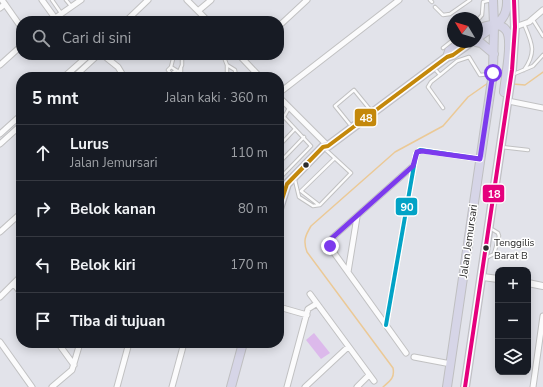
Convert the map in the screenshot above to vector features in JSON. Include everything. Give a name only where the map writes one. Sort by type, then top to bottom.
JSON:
[{"type":"main road","name":"Jalan Jemursari","points":[[446,387],[451,364],[493,76],[494,25],[492,0]]},
{"type":"main road","points":[[483,33],[502,21],[507,0]]},
{"type":"main road","points":[[509,79],[515,27],[514,0]]},
{"type":"main road","points":[[483,27],[494,25],[504,27],[508,34],[509,79]]},
{"type":"main road","points":[[483,45],[494,54]]},
{"type":"main road","points":[[284,187],[294,180],[327,148],[433,67],[453,48]]},
{"type":"main road","points":[[443,59],[453,56],[463,48]]},
{"type":"main road","name":"Jalan Jemursari","points":[[465,387],[485,258],[509,79]]},
{"type":"main road","points":[[284,186],[323,147],[327,148]]},
{"type":"main road","points":[[231,387],[243,348]]},
{"type":"street","points":[[42,0],[51,16]]},
{"type":"street","points":[[131,16],[148,0]]},
{"type":"street","points":[[187,0],[203,16]]},
{"type":"street","points":[[198,11],[211,0]]},
{"type":"street","points":[[284,21],[307,0]]},
{"type":"street","points":[[284,89],[399,0]]},
{"type":"street","points":[[58,16],[79,1]]},
{"type":"street","points":[[0,8],[3,2],[16,20]]},
{"type":"street","points":[[515,27],[532,20],[543,10]]},
{"type":"street","points":[[0,65],[16,51]]},
{"type":"street","points":[[70,72],[83,60]]},
{"type":"street","points":[[79,72],[93,60]]},
{"type":"street","points":[[109,60],[118,67],[121,72]]},
{"type":"street","points":[[244,60],[255,72]]},
{"type":"street","points":[[507,95],[543,108]]},
{"type":"street","points":[[284,102],[327,148]]},
{"type":"street","points":[[0,134],[16,120]]},
{"type":"street","points":[[0,144],[16,130]]},
{"type":"street","points":[[386,325],[416,154],[420,150],[480,159]]},
{"type":"street","points":[[406,353],[348,272],[330,244],[332,238],[413,166]]},
{"type":"street","points":[[348,272],[357,216]]},
{"type":"street","points":[[0,232],[16,218]]},
{"type":"street","points":[[482,277],[495,279]]},
{"type":"street","points":[[0,297],[16,282]]},
{"type":"street","points":[[531,284],[543,286]]},
{"type":"street","points":[[310,294],[374,381]]},
{"type":"street","points":[[287,387],[309,308],[316,304]]},
{"type":"street","points":[[284,308],[307,315]]},
{"type":"street","points":[[533,387],[542,336],[543,316]]},
{"type":"street","points":[[0,342],[32,387]]},
{"type":"street","points":[[305,387],[348,347]]},
{"type":"street","points":[[62,348],[74,364]]},
{"type":"street","points":[[52,387],[70,373],[79,348]]},
{"type":"street","points":[[117,387],[128,348]]},
{"type":"street","points":[[172,387],[183,348]]},
{"type":"street","points":[[414,357],[451,364]]},
{"type":"street","points":[[357,387],[369,375]]},
{"type":"lane","points":[[52,0],[61,14]]},
{"type":"lane","points":[[66,0],[72,7]]},
{"type":"lane","points":[[435,7],[443,15],[448,15],[470,0]]},
{"type":"lane","points":[[482,12],[483,2],[492,0]]},
{"type":"lane","points":[[532,20],[543,36]]},
{"type":"lane","points":[[524,24],[533,51],[532,60],[524,70]]},
{"type":"lane","points":[[443,48],[447,45]]},
{"type":"lane","points":[[509,79],[538,61],[543,55]]},
{"type":"lane","points":[[443,108],[428,87],[431,82],[461,59],[469,57],[480,75],[493,76]]},
{"type":"lane","points":[[443,59],[447,69]]},
{"type":"lane","points":[[169,72],[168,68],[171,67],[173,60]]},
{"type":"lane","points":[[182,60],[182,72]]},
{"type":"lane","points":[[225,60],[227,72]]},
{"type":"lane","points":[[227,65],[236,70],[236,72]]},
{"type":"lane","points":[[171,67],[175,72],[179,72],[182,68]]},
{"type":"lane","points":[[433,67],[440,75]]},
{"type":"lane","points":[[353,127],[335,106],[354,90],[372,113]]},
{"type":"lane","points":[[284,174],[311,147],[304,137],[284,116],[290,108]]},
{"type":"lane","points":[[284,141],[296,129]]},
{"type":"lane","points":[[284,159],[304,137]]},
{"type":"lane","points":[[500,147],[528,150]]},
{"type":"lane","points":[[294,180],[299,197],[313,206],[320,205],[351,174],[350,171],[335,158],[327,148]]},
{"type":"lane","points":[[320,205],[301,191],[335,158]]},
{"type":"shaded area","points":[[314,333],[330,353],[321,359],[306,340]]},
{"type":"waterway","points":[[513,84],[525,85],[543,72]]},
{"type":"waterway","points":[[383,387],[393,377],[393,368],[307,252],[305,245],[306,236],[311,226],[395,152],[443,126],[468,97],[488,83]]},
{"type":"transit line","name":"18","points":[[465,387],[512,70],[515,27],[514,0]]},
{"type":"transit line","name":"48","points":[[284,193],[287,184],[323,147],[328,146],[447,57],[453,55],[463,48]]},
{"type":"transit line","name":"90","points":[[386,325],[416,154],[420,150],[480,159]]},
{"type":"place","name":"Tenggilis Barat B","points":[[486,248]]},
{"type":"route","points":[[330,246],[332,238],[413,166],[416,154],[420,150],[480,159],[493,73]]}]
